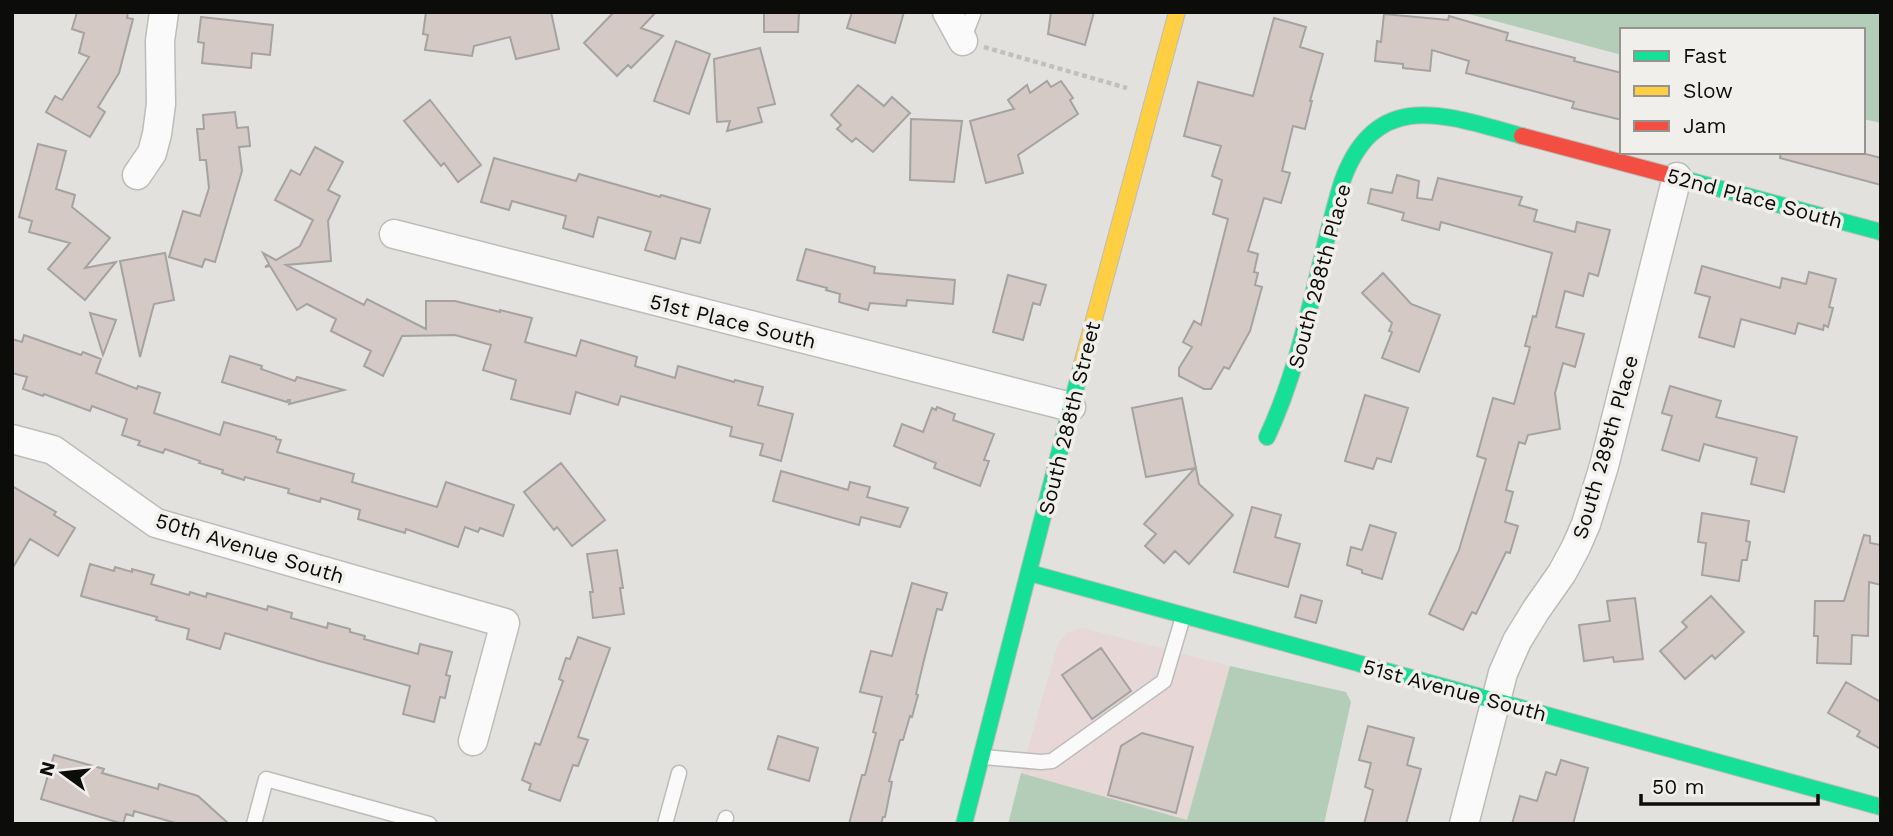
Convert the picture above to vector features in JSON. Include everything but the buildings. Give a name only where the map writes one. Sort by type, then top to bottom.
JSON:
[{"type":"street","points":[[137,175],[152,153],[157,134],[161,104],[160,40],[164,12]]},
{"type":"street","points":[[947,12],[963,41]]},
{"type":"street","name":"South 288th Street","points":[[964,824],[1071,407],[1177,12]]},
{"type":"street","name":"52nd Place South","points":[[1384,124],[1399,118],[1419,116],[1467,122],[1881,232]]},
{"type":"street","name":"South 288th Place","points":[[1267,437],[1281,409],[1293,373],[1344,179],[1364,141],[1384,124]]},
{"type":"street","name":"South 289th Place","points":[[1464,824],[1503,673],[1517,641],[1562,573],[1586,524],[1604,466],[1677,177]]},
{"type":"street","name":"51st Place South","points":[[394,234],[1071,407]]},
{"type":"street","name":"50th Avenue South","points":[[12,439],[53,450],[156,523],[505,623],[473,741]]},
{"type":"street","name":"51st Avenue South","points":[[1030,573],[1881,807]]},
{"type":"lane","points":[[963,41],[974,12]]},
{"type":"lane","points":[[982,757],[1052,761],[1164,681],[1184,615]]},
{"type":"lane","points":[[665,824],[679,773]]},
{"type":"lane","points":[[254,824],[266,779],[429,824]]},
{"type":"path","points":[[963,41],[1154,96]]},
{"type":"shaded area","points":[[1083,628],[1230,666],[1187,820],[1021,773],[1058,643],[1068,632]]},
{"type":"green space","points":[[1461,12],[1881,12],[1881,123],[1865,119],[1865,28],[1620,28],[1620,54]]},
{"type":"green space","points":[[1230,666],[1346,692],[1351,702],[1324,824],[1008,824],[1021,773],[1187,820]]},
{"type":"traffic: fast","points":[[1267,437],[1301,343],[1342,182],[1356,152],[1374,132],[1394,120],[1416,115],[1466,121],[1522,136]]},
{"type":"traffic: fast","points":[[1680,178],[1881,232]]},
{"type":"traffic: fast","points":[[964,824],[1082,364]]},
{"type":"traffic: fast","points":[[1030,573],[1881,807]]},
{"type":"traffic: slow","points":[[1082,364],[1177,12]]},
{"type":"traffic: jam","points":[[1522,136],[1680,178]]}]
